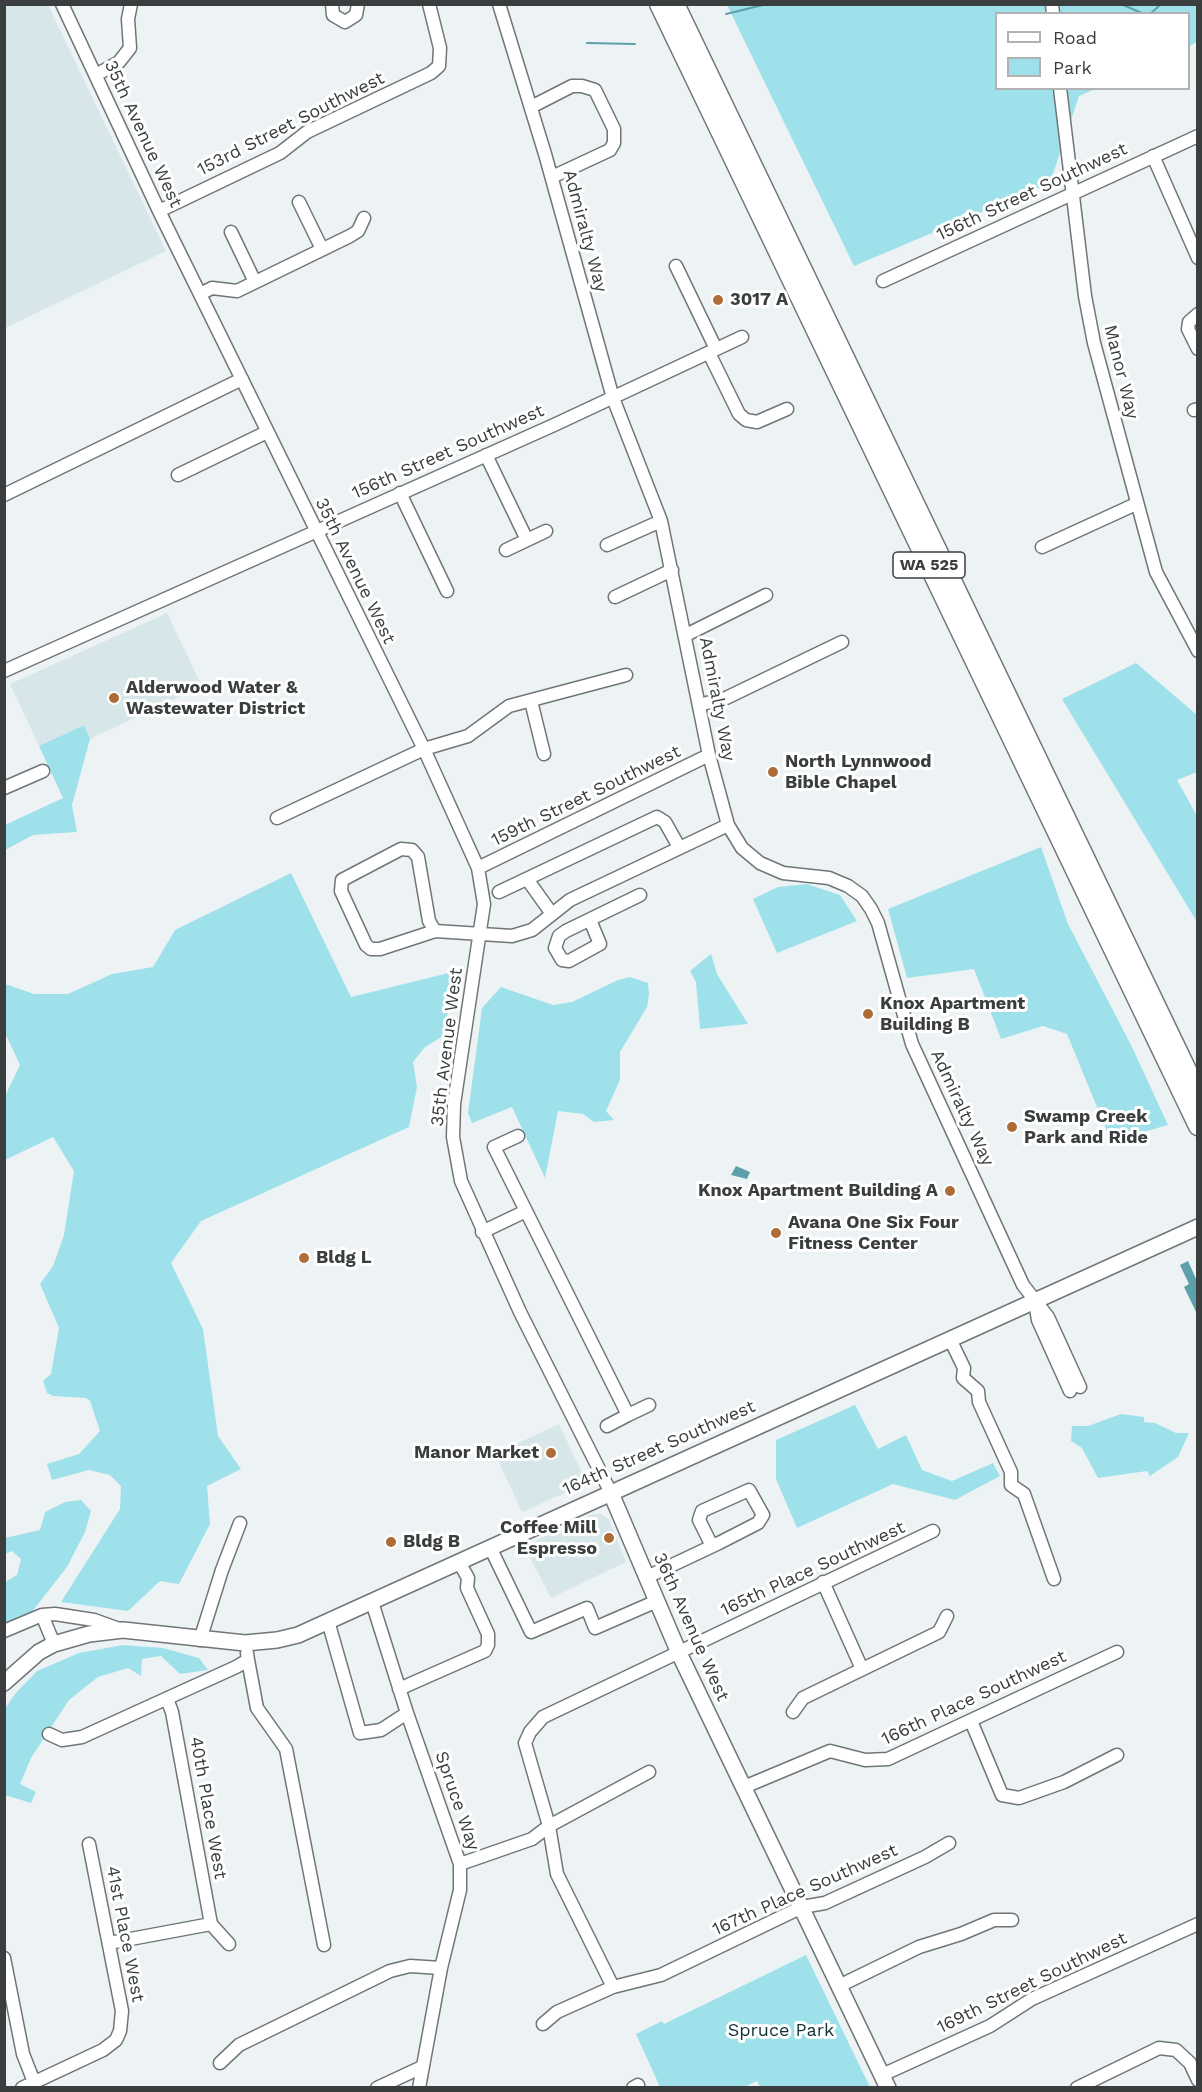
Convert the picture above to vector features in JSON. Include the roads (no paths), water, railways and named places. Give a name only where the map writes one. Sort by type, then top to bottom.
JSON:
[{"type":"highway","name":"WA 525","points":[[659,4],[1197,1126]]},
{"type":"highway","name":"WA 525","points":[[675,4],[1197,1094]]},
{"type":"main road","name":"164th Street Southwest","points":[[4,1683],[19,1667],[54,1644],[89,1634],[123,1630],[245,1644],[277,1640],[328,1621],[610,1491],[1197,1227]]},
{"type":"main road","name":"36th Avenue West","points":[[610,1491],[679,1653],[841,1985],[885,2081]]},
{"type":"street","name":"35th Avenue West","points":[[62,4],[159,211],[424,749],[478,868],[484,904],[454,1104],[453,1137],[461,1181]]},
{"type":"street","points":[[96,75],[119,62],[130,48],[128,19],[131,4]]},
{"type":"street","points":[[332,4],[333,15],[345,22],[356,15],[358,4]]},
{"type":"street","name":"153rd Street Southwest","points":[[159,211],[280,153],[307,132],[431,73],[439,66],[440,48],[429,4]]},
{"type":"street","name":"Admiralty Way","points":[[499,4],[552,177],[613,398],[661,520],[709,755],[728,825],[742,848],[760,863],[783,873],[829,878],[848,886],[862,896],[871,909],[878,922],[912,1044],[1014,1268],[1035,1301],[1038,1320],[1075,1389]]},
{"type":"street","points":[[531,107],[572,86],[582,86],[594,90],[614,129],[614,143],[610,150],[552,177]]},
{"type":"street","name":"Manor Way","points":[[1060,90],[1094,343],[1156,572],[1197,651]]},
{"type":"street","name":"156th Street Southwest","points":[[883,281],[1197,136]]},
{"type":"street","points":[[1153,156],[1197,258]]},
{"type":"street","points":[[299,202],[322,249]]},
{"type":"street","points":[[200,294],[212,288],[237,291],[358,231],[364,218]]},
{"type":"street","points":[[231,232],[255,282]]},
{"type":"street","points":[[676,266],[739,414],[746,420],[757,422],[787,409]]},
{"type":"street","points":[[1197,314],[1189,322],[1188,329],[1197,349]]},
{"type":"street","name":"156th Street Southwest","points":[[4,670],[613,398],[742,337]]},
{"type":"street","points":[[4,495],[242,379]]},
{"type":"street","points":[[178,475],[267,432]]},
{"type":"street","points":[[486,455],[526,540]]},
{"type":"street","points":[[400,493],[447,591]]},
{"type":"street","points":[[1042,547],[1136,504]]},
{"type":"street","points":[[608,545],[661,520]]},
{"type":"street","points":[[506,550],[546,531]]},
{"type":"street","points":[[615,597],[672,570]]},
{"type":"street","points":[[686,635],[766,595]]},
{"type":"street","points":[[699,705],[726,698],[842,642]]},
{"type":"street","points":[[277,818],[424,749],[468,736],[509,706],[626,675]]},
{"type":"street","points":[[531,701],[544,754]]},
{"type":"street","name":"159th Street Southwest","points":[[478,868],[709,755]]},
{"type":"street","points":[[6,784],[44,771]]},
{"type":"street","points":[[499,892],[657,817],[665,822],[680,847]]},
{"type":"street","points":[[435,931],[429,921],[418,857],[412,850],[400,849],[342,880],[341,891],[366,945],[371,949],[380,949],[435,931],[512,936],[532,930],[570,900],[728,825]]},
{"type":"street","points":[[527,879],[552,914]]},
{"type":"street","points":[[590,920],[640,895]]},
{"type":"street","points":[[518,1136],[494,1147],[628,1415]]},
{"type":"street","name":"36th Avenue West","points":[[461,1181],[483,1232],[610,1491]]},
{"type":"street","points":[[483,1232],[526,1211]]},
{"type":"street","points":[[950,1339],[964,1368],[963,1378],[978,1391],[979,1402],[1011,1472],[1011,1485],[1024,1494],[1054,1579]]},
{"type":"street","points":[[607,1426],[649,1405]]},
{"type":"street","points":[[646,1577],[712,1546],[762,1519],[763,1515],[749,1490],[702,1511],[699,1520],[712,1546]]},
{"type":"street","points":[[200,1640],[222,1570],[240,1523]]},
{"type":"street","name":"165th Place Southwest","points":[[549,1826],[525,1743],[530,1732],[543,1718],[823,1582],[933,1532]]},
{"type":"street","points":[[490,1547],[531,1632],[587,1608],[595,1628],[657,1601]]},
{"type":"street","points":[[399,1689],[484,1651],[488,1645],[488,1634],[467,1588],[468,1578],[459,1562]]},
{"type":"street","points":[[823,1582],[862,1669]]},
{"type":"street","name":"Spruce Way","points":[[372,1602],[406,1713],[460,1864],[460,1890],[441,1968],[419,2088]]},
{"type":"street","points":[[4,1631],[42,1615],[94,1620],[123,1630]]},
{"type":"street","points":[[42,1615],[54,1644]]},
{"type":"street","points":[[793,1712],[803,1698],[939,1632],[947,1616]]},
{"type":"street","points":[[328,1621],[360,1733],[381,1730],[406,1713]]},
{"type":"street","points":[[245,1644],[257,1708],[286,1749],[324,1945]]},
{"type":"street","name":"166th Place Southwest","points":[[744,1787],[830,1751],[866,1760],[888,1759],[1117,1652]]},
{"type":"street","points":[[50,1734],[62,1740],[75,1740],[248,1660]]},
{"type":"street","name":"40th Place West","points":[[167,1699],[172,1712],[211,1924]]},
{"type":"street","points":[[971,1721],[1002,1795],[1018,1798],[1064,1782],[1117,1755]]},
{"type":"street","points":[[460,1864],[532,1839],[549,1826],[649,1772]]},
{"type":"street","points":[[549,1826],[557,1874],[613,1987]]},
{"type":"street","name":"167th Place Southwest","points":[[543,2024],[557,2012],[613,1987],[661,1975],[802,1907],[825,1903],[925,1857],[949,1843]]},
{"type":"street","name":"41st Place West","points":[[28,2085],[103,2050],[116,2040],[120,2031],[122,2011],[89,1844]]},
{"type":"street","points":[[841,1985],[919,1947],[961,1934],[994,1920],[1012,1920]]},
{"type":"street","points":[[109,1943],[211,1924],[229,1944]]},
{"type":"street","name":"169th Street Southwest","points":[[885,2081],[990,2026],[1032,2000],[1197,1924]]},
{"type":"street","points":[[4,1958],[28,2085]]},
{"type":"street","points":[[220,2063],[239,2044],[390,1971],[410,1966],[441,1968]]},
{"type":"street","points":[[1077,2088],[1159,2048],[1176,2050],[1190,2063],[1197,2080]]},
{"type":"street","points":[[377,2088],[422,2067]]},
{"type":"waterway","points":[[726,14],[767,4]]},
{"type":"waterway","points":[[1121,4],[1139,12]]},
{"type":"waterway","points":[[1152,12],[1161,4]]},
{"type":"waterway","points":[[587,43],[635,44]]},
{"type":"place","name":"3017 A","points":[[718,300]]},
{"type":"place","name":"Alderwood Water & Wastewater District","points":[[114,698]]},
{"type":"place","name":"North Lynnwood Bible Chapel","points":[[773,772]]},
{"type":"place","name":"Knox Apartment Building B","points":[[868,1014]]},
{"type":"place","name":"Swamp Creek Park and Ride","points":[[1012,1127]]},
{"type":"place","name":"Knox Apartment Building A","points":[[950,1191]]},
{"type":"place","name":"Avana One Six Four Fitness Center","points":[[776,1233]]},
{"type":"place","name":"Bldg L","points":[[304,1258]]},
{"type":"place","name":"Manor Market","points":[[551,1453]]},
{"type":"place","name":"Coffee Mill Espresso","points":[[609,1538]]},
{"type":"place","name":"Bldg B","points":[[391,1542]]},
{"type":"park label","name":"Spruce Park","points":[[781,2031]]}]
